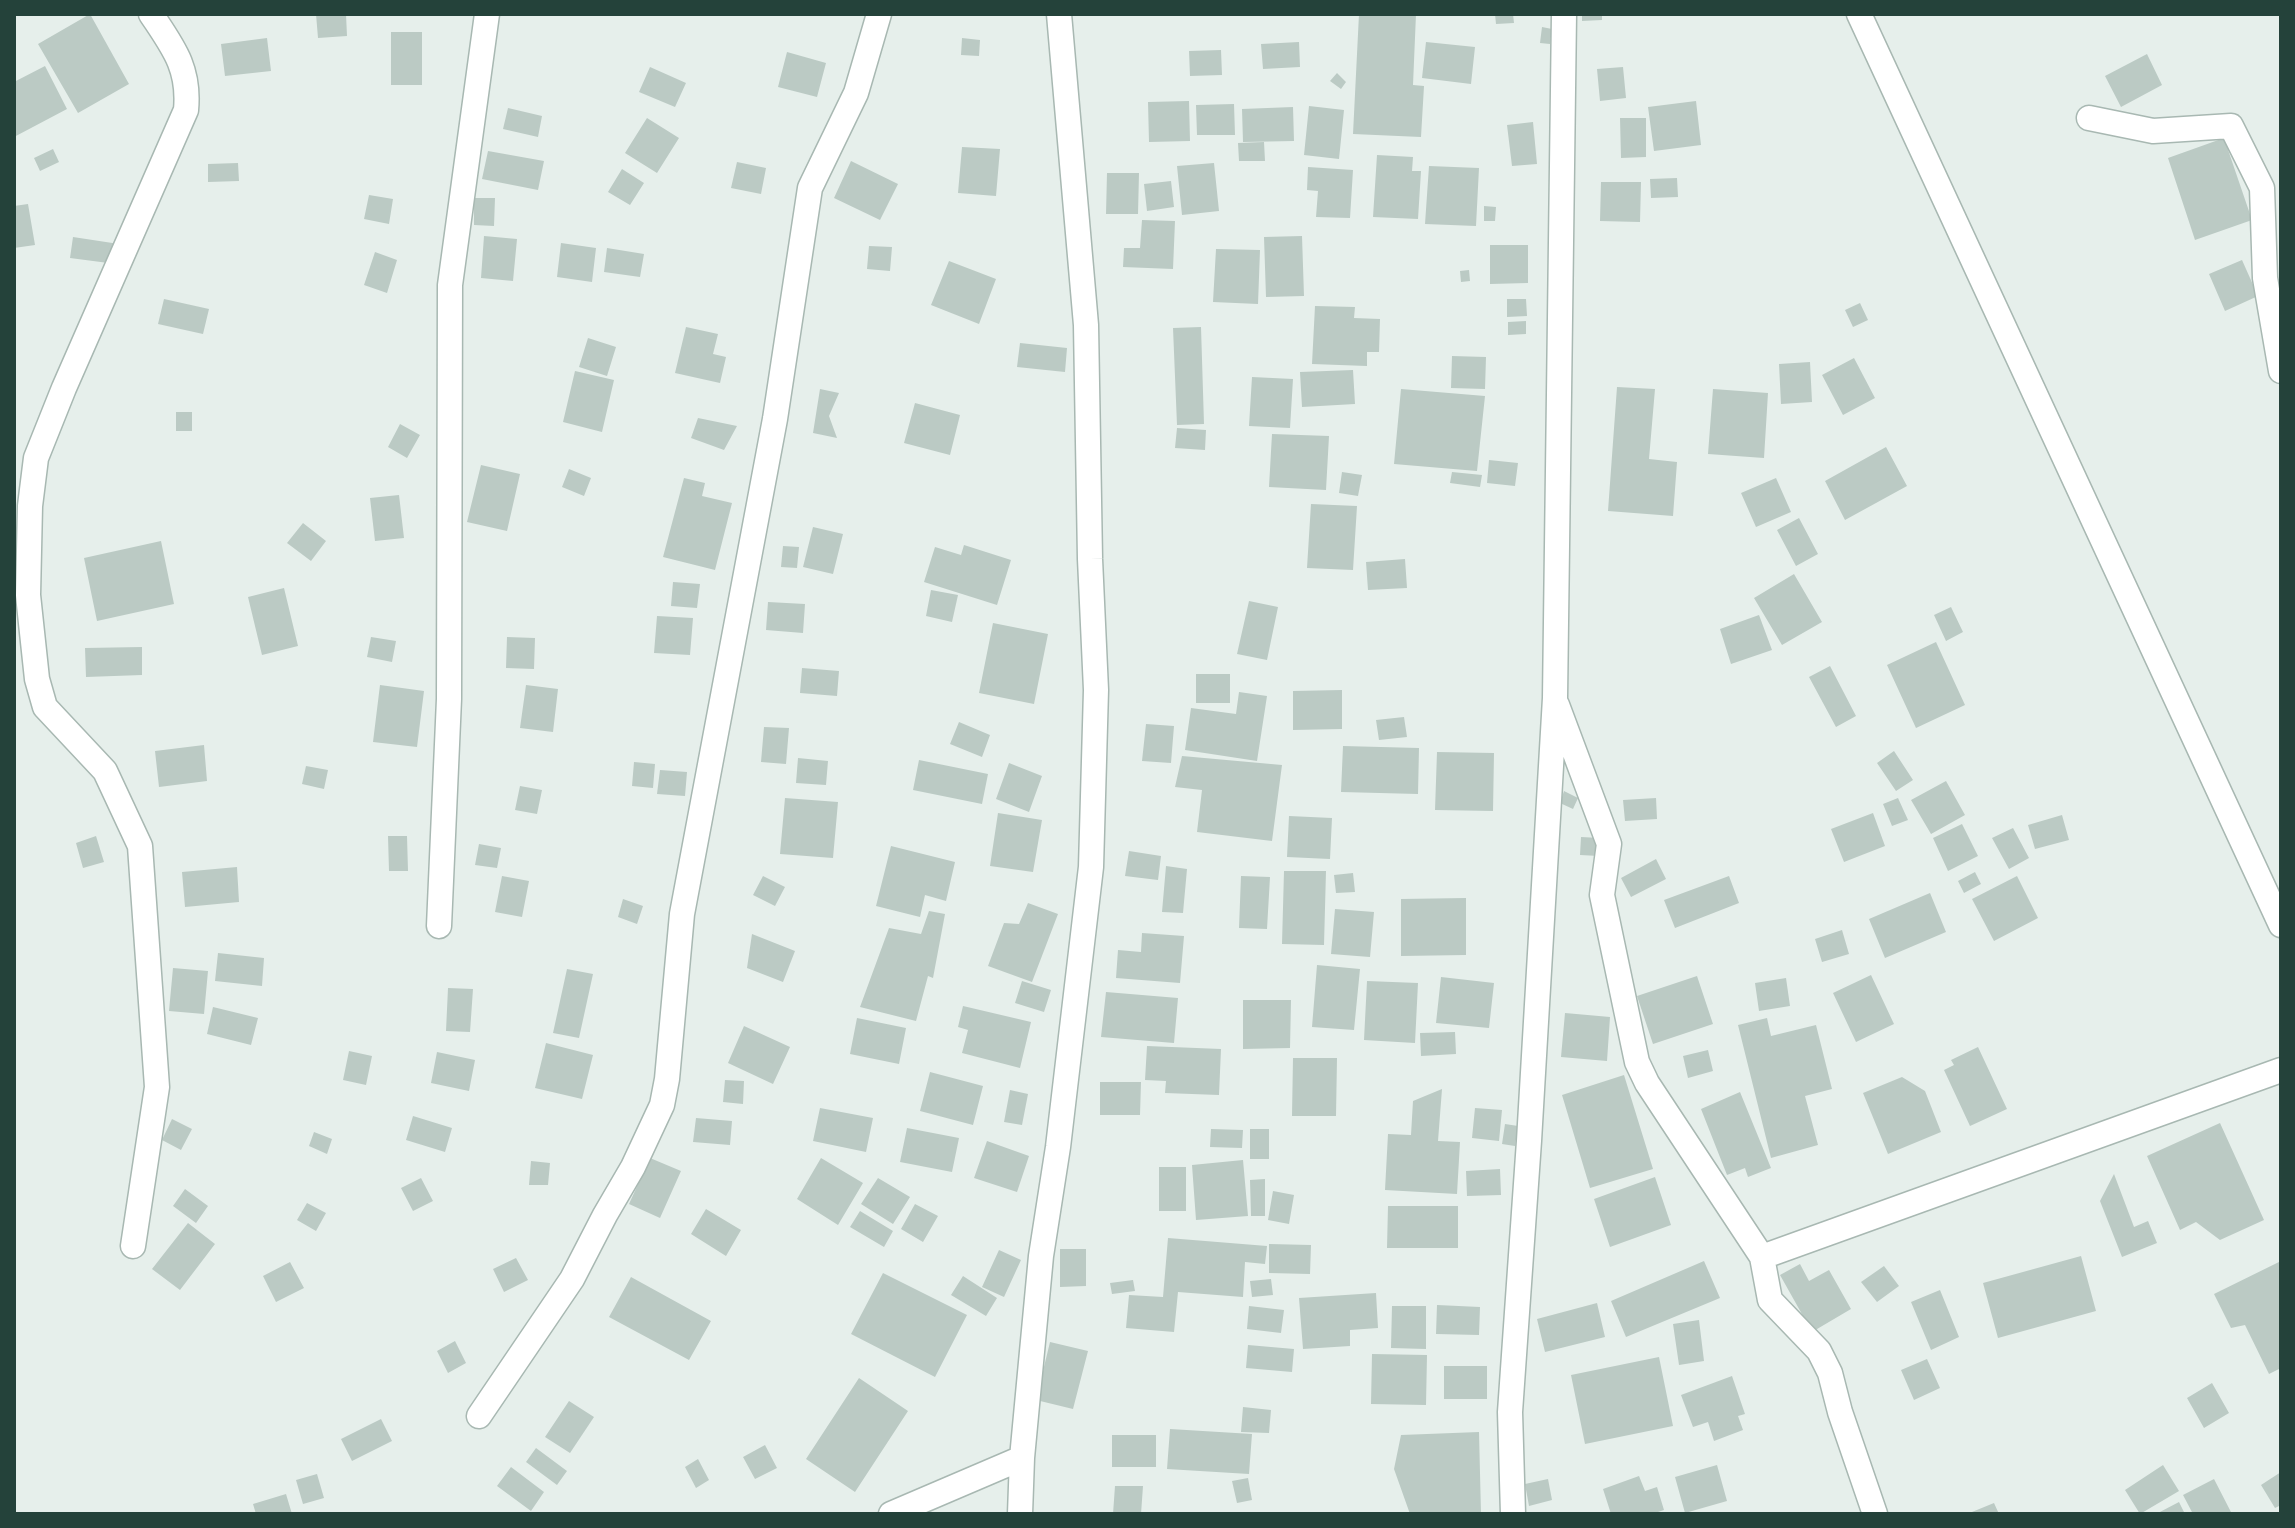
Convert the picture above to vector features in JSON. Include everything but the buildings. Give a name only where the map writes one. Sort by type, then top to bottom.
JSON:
[{"type":"street","points":[[133,1246],[157,1087],[140,846],[105,771],[45,707],[37,679],[28,595],[30,506],[36,458],[186,110],[188,89],[185,72],[151,14]]},
{"type":"street","points":[[439,926],[449,699],[450,285],[487,14]]},
{"type":"street","points":[[479,1416],[572,1279],[633,1167],[662,1105],[682,914],[775,419],[810,188],[856,93],[879,14]]},
{"type":"street","points":[[1020,1514],[1022,1458],[1041,1256],[1058,1147],[1091,867],[1096,690],[1090,559],[1086,325],[1059,14]]},
{"type":"street","points":[[1513,1514],[1510,1412],[1555,698],[1564,14]]},
{"type":"street","points":[[1859,14],[2281,925]]},
{"type":"street","points":[[2089,118],[2153,131],[2231,126],[2262,188],[2265,278],[2281,371]]},
{"type":"street","points":[[1555,698],[1609,844],[1602,895],[1637,1062],[1647,1083],[1762,1257],[1770,1300],[1819,1351],[1830,1373],[1875,1514]]},
{"type":"street","points":[[1762,1257],[2281,1070]]},
{"type":"street","points":[[891,1514],[1022,1458]]}]
